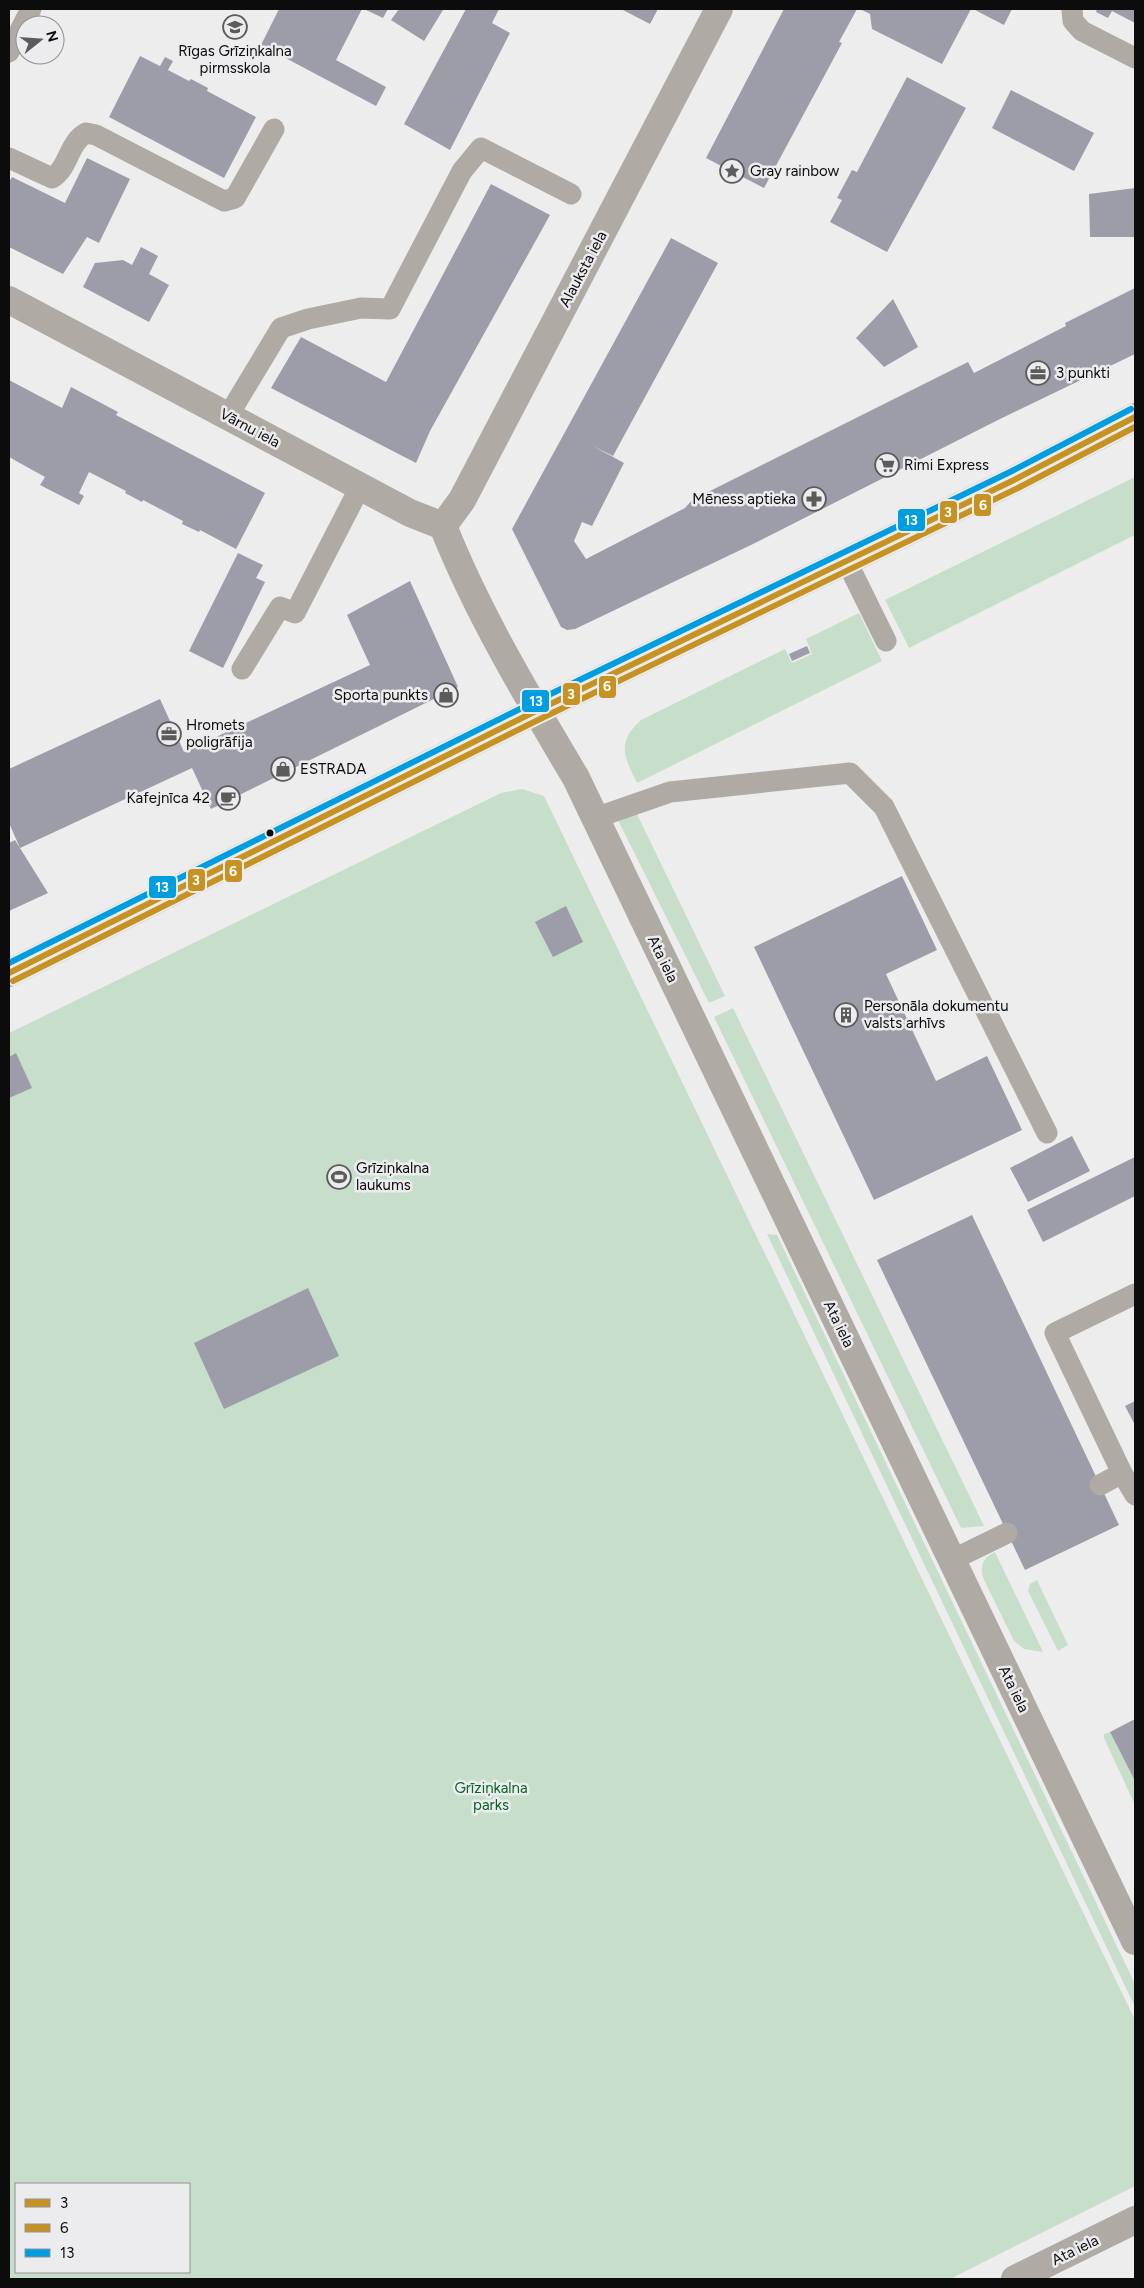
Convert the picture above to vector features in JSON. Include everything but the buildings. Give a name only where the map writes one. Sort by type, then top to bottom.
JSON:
[{"type":"main road","points":[[9,973],[536,711],[847,562],[1135,417]]},
{"type":"street","name":"Alauksta iela","points":[[442,526],[462,500],[719,9]]},
{"type":"street","name":"Vārnu iela","points":[[9,300],[410,514],[442,526]]},
{"type":"street","points":[[442,526],[458,564],[536,711]]},
{"type":"street","name":"Ata iela","points":[[536,711],[576,778],[1135,1941]]},
{"type":"street","name":"Ata iela","points":[[1015,2279],[1135,2220]]},
{"type":"lane","points":[[9,52],[31,9]]},
{"type":"lane","points":[[1072,9],[1073,21],[1082,30],[1135,58]]},
{"type":"lane","points":[[9,158],[52,178],[59,174],[79,137],[86,133],[96,136],[224,201],[235,198],[274,128]]},
{"type":"lane","points":[[228,416],[281,328],[308,319],[361,308],[390,309],[462,171],[481,148],[571,194]]},
{"type":"lane","points":[[242,669],[280,607],[295,613],[360,486]]},
{"type":"lane","points":[[847,562],[886,641]]},
{"type":"lane","points":[[595,818],[670,792],[850,774],[884,807],[1047,1132]]},
{"type":"lane","points":[[1135,1294],[1055,1334],[1122,1473],[1135,1495]]},
{"type":"lane","points":[[1100,1485],[1122,1473]]},
{"type":"lane","points":[[952,1560],[1007,1533]]},
{"type":"green space","points":[[1135,477],[1135,535],[909,648],[885,600]]},
{"type":"green space","points":[[859,613],[882,661],[637,783],[628,764],[625,742],[633,728],[641,720],[785,649],[792,663],[812,654],[806,639]]},
{"type":"green space","name":"Grīziņkalna parks","points":[[522,789],[544,796],[1135,2020],[1135,2186],[950,2279],[9,2279],[9,1033],[501,793]]},
{"type":"green space","points":[[634,808],[725,996],[709,1003],[615,814]]},
{"type":"green space","points":[[733,1008],[984,1526],[961,1528],[714,1017]]},
{"type":"green space","points":[[767,1234],[777,1235],[1135,1984],[1135,2007]]},
{"type":"green space","points":[[995,1552],[1043,1652],[1024,1649],[1014,1641],[986,1584],[982,1574],[982,1565],[986,1558]]},
{"type":"green space","points":[[1037,1580],[1068,1645],[1058,1651],[1028,1591],[1030,1584]]},
{"type":"green space","points":[[1110,1732],[1135,1781],[1135,1805],[1104,1738],[1104,1734]]},
{"type":"transit line","name":"13","points":[[9,963],[532,703],[1010,472],[1131,409]]},
{"type":"transit line","name":"3","points":[[9,973],[536,711],[1014,480],[1135,417]]},
{"type":"transit line","name":"6","points":[[13,981],[540,719],[1018,488],[1135,427]]},
{"type":"place","name":"Rīgas Grīziņkalna pirmsskola","points":[[235,27]]},
{"type":"place","name":"Gray rainbow","points":[[732,171]]},
{"type":"place","name":"3 punkti","points":[[1038,373]]},
{"type":"place","name":"Rimi Express","points":[[887,465]]},
{"type":"place","name":"Mēness aptieka","points":[[814,499]]},
{"type":"place","name":"Sporta punkts","points":[[446,695]]},
{"type":"place","name":"Hromets poligrāfija","points":[[169,734]]},
{"type":"place","name":"ESTRADA","points":[[283,769]]},
{"type":"place","name":"Kafejnīca 42","points":[[228,798]]},
{"type":"place","name":"Personāla dokumentu valsts arhīvs","points":[[846,1015]]},
{"type":"place","name":"Grīziņkalna laukums","points":[[339,1177]]}]
